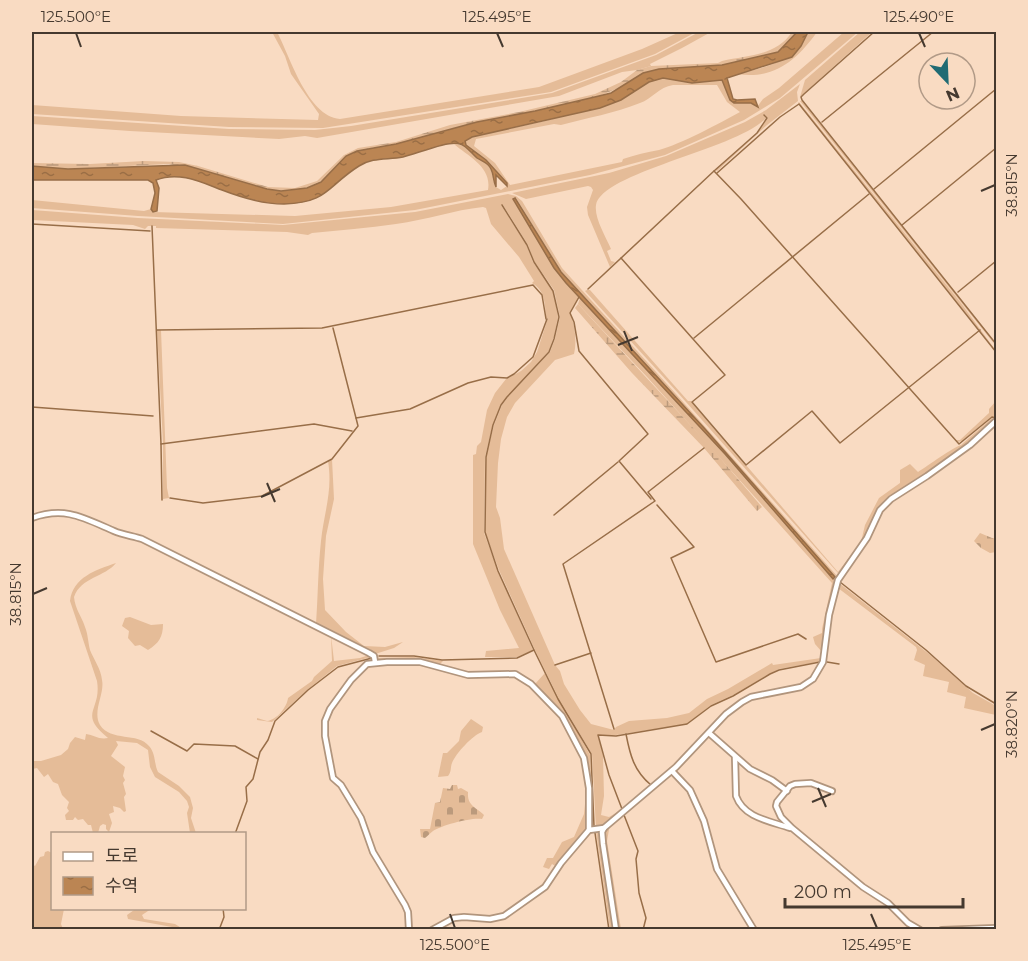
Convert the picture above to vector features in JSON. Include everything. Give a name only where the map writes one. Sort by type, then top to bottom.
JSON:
[{"type":"street","points":[[616,930],[603,844],[604,828],[672,771],[726,714],[746,699],[801,687],[813,679],[823,662],[829,615],[838,580],[842,571],[867,538],[880,510],[891,499],[970,445],[996,421]]},
{"type":"street","points":[[32,518],[49,513],[76,515],[118,533],[142,539],[369,653],[374,656],[375,662]]},
{"type":"street","points":[[409,930],[408,912],[373,852],[362,818],[333,778],[324,729],[326,715],[351,680],[359,670],[375,662],[420,662],[468,675],[516,674],[531,684],[562,716],[584,758],[589,788],[589,830],[561,863],[545,887],[504,915],[490,919],[454,918],[432,930]]},
{"type":"street","points":[[709,733],[750,769],[787,791]]},
{"type":"street","points":[[735,757],[738,802],[752,816],[792,828]]},
{"type":"street","points":[[672,771],[690,790],[704,821],[717,868],[754,930]]},
{"type":"street","points":[[832,791],[811,783],[795,784],[777,802],[776,806],[781,817],[792,828],[863,887],[888,903],[908,923],[920,930]]},
{"type":"street","points":[[589,830],[604,828]]},
{"type":"street","points":[[942,930],[996,928]]},
{"type":"green space","points":[[272,32],[277,32],[301,83],[318,108],[340,119],[539,87],[642,49],[680,32],[696,32],[655,54],[551,92],[323,128],[229,127],[32,114],[32,105],[181,116],[318,120],[319,114],[291,74],[285,56]]},
{"type":"green space","points":[[699,32],[711,32],[650,64],[651,66],[622,72],[559,96],[317,138],[305,136],[279,139],[32,124],[32,116],[229,129],[315,130],[351,126],[552,93],[656,55]]},
{"type":"green space","points":[[792,32],[797,32],[778,52],[768,55],[722,65],[689,68],[621,87],[599,96],[477,122],[346,156],[328,177],[307,188],[281,191],[267,189],[169,164],[68,169],[32,166],[32,163],[179,162],[268,187],[295,188],[317,181],[344,155],[358,148],[396,142],[450,125],[595,94],[621,82],[637,70],[651,66],[718,63],[761,53],[778,46]]},
{"type":"green space","points":[[808,32],[817,32],[793,59],[783,66],[762,74],[737,74],[769,66],[787,57],[802,42]]},
{"type":"green space","points":[[844,32],[858,32],[780,98],[744,120],[665,155],[590,175],[415,210],[283,224],[32,208],[32,200],[144,211],[151,209],[153,212],[295,216],[391,207],[488,190],[488,182],[483,169],[454,144],[463,146],[486,162],[466,145],[465,141],[472,137],[545,121],[621,100],[649,82],[663,78],[723,80],[730,100],[751,103],[757,107],[763,99]],"holes":[[[673,85],[717,85],[727,102],[740,112],[678,143],[623,159],[622,162],[510,185],[495,163],[474,146],[476,139],[554,124],[561,125],[621,110],[644,101]],[[490,166],[507,183],[507,186],[501,190],[496,187]]]},
{"type":"green space","points":[[860,32],[872,32],[800,97],[805,80]]},
{"type":"green space","points":[[800,84],[797,92],[798,101],[767,125],[717,171],[715,170],[757,133],[768,118],[765,115],[766,118],[751,129],[645,171],[604,193],[596,205],[596,210],[611,249],[607,251],[611,261],[615,262],[610,267],[588,215],[587,207],[593,190],[591,187],[526,199],[512,193],[609,173],[666,156],[745,122],[766,110]]},
{"type":"green space","points":[[800,101],[983,327],[996,346]]},
{"type":"green space","points":[[798,103],[961,303],[996,351]]},
{"type":"green space","points":[[508,194],[516,196],[522,201],[562,268],[837,576],[823,661],[779,669],[711,705],[687,724],[616,735],[598,735],[603,756],[604,796],[601,815],[609,817],[622,811],[604,826],[596,828],[592,754],[559,699],[535,650],[499,570],[485,532],[486,457],[494,425],[508,397],[550,352],[560,317],[554,290],[534,261],[528,245],[503,205],[501,205],[526,244],[533,262],[553,291],[558,317],[549,351],[501,404],[492,427],[485,457],[484,533],[498,571],[533,650],[517,657],[485,657],[486,651],[519,648],[500,610],[473,544],[473,455],[476,454],[477,446],[481,442],[487,410],[495,393],[506,379],[521,371],[531,362],[537,352],[548,318],[546,318],[545,303],[540,289],[532,283],[534,281],[519,257],[491,224],[486,208],[472,208],[396,224],[308,235],[287,232],[156,228],[156,226],[148,226],[145,229],[133,225],[32,220],[32,210],[283,225],[415,212]],"holes":[[[516,198],[561,272],[705,429],[834,577],[833,579],[830,576],[725,454],[580,298],[578,304],[648,378],[832,583],[822,633],[813,637],[815,644],[822,652],[821,658],[773,665],[772,663],[707,699],[689,713],[667,718],[629,721],[614,730],[591,724],[580,710],[555,665],[504,549],[500,518],[496,507],[498,463],[507,417],[515,403],[555,360],[574,354],[575,333],[570,312],[579,297],[559,275],[513,200]]]},
{"type":"green space","points":[[590,290],[688,401],[691,401],[838,572],[861,542],[865,525],[879,498],[900,483],[900,470],[910,464],[918,472],[961,445],[992,418],[996,420],[969,444],[884,502],[866,538],[838,573],[585,291]]},
{"type":"green space","points":[[578,304],[709,445],[762,507],[757,511],[704,448],[632,373],[575,308]]},
{"type":"green space","points":[[157,330],[161,330],[169,498],[163,499],[163,443]]},
{"type":"green space","points":[[996,401],[996,418],[991,417],[958,442],[956,440],[960,440],[989,413],[989,409]]},
{"type":"green space","points":[[332,459],[334,499],[326,536],[323,579],[325,610],[346,632],[364,646],[385,647],[403,642],[394,648],[375,654],[316,624],[321,541],[329,492],[328,461]]},
{"type":"green space","points":[[980,533],[996,538],[996,552],[990,553],[974,541]]},
{"type":"green space","points":[[116,563],[82,585],[74,597],[86,630],[90,650],[101,676],[102,691],[97,714],[98,720],[105,730],[138,739],[149,746],[153,752],[158,772],[179,786],[190,797],[193,808],[191,818],[196,832],[190,832],[187,801],[179,792],[155,777],[150,767],[148,750],[137,743],[116,741],[118,745],[111,756],[125,767],[123,783],[126,794],[124,797],[126,811],[113,806],[114,812],[109,814],[112,823],[109,832],[103,824],[98,832],[93,832],[91,825],[83,819],[78,820],[75,817],[73,820],[66,820],[65,815],[69,811],[67,808],[69,802],[62,795],[58,784],[53,782],[48,774],[44,777],[37,768],[32,769],[32,761],[41,761],[61,755],[68,749],[75,737],[85,740],[86,734],[108,738],[99,730],[92,717],[98,691],[97,681],[70,601],[76,586],[93,572]]},
{"type":"green space","points":[[839,583],[929,654],[973,693],[996,706],[996,715],[964,708],[966,697],[947,692],[949,682],[923,676],[925,665],[914,660],[916,647],[838,588]]},
{"type":"green space","points":[[130,617],[151,625],[163,624],[160,639],[148,650],[140,645],[135,646],[128,638],[129,631],[122,626],[125,618]]},
{"type":"green space","points":[[331,635],[334,661],[369,655],[371,657],[337,666],[272,722],[257,720],[257,718],[267,721],[278,716],[284,709],[288,698],[312,681],[332,661]]},
{"type":"green space","points":[[414,657],[443,661],[439,665],[419,660],[381,660],[377,658]]},
{"type":"green space","points":[[545,673],[590,755],[593,827],[591,826],[587,761],[566,719],[535,684]]},
{"type":"green space","points":[[471,719],[483,727],[482,732],[470,740],[457,754],[448,776],[438,777],[443,753],[447,753],[459,741],[461,731]]},
{"type":"green space","points":[[452,785],[457,785],[458,789],[461,788],[468,792],[473,806],[484,815],[482,819],[450,824],[433,831],[425,838],[421,837],[420,829],[430,829],[435,803],[440,802],[443,788],[450,789]]},
{"type":"green space","points":[[588,802],[588,829],[557,867],[552,864],[549,869],[543,867],[547,858],[553,858],[562,842],[574,837],[584,814],[585,804]]},
{"type":"green space","points":[[610,824],[607,841],[621,929],[617,929],[604,842],[604,834]]},
{"type":"green space","points":[[596,831],[600,835],[614,929],[610,929]]},
{"type":"green space","points":[[45,852],[51,852],[51,910],[64,910],[61,924],[63,929],[32,929],[32,864],[35,866]]},
{"type":"green space","points":[[134,910],[150,910],[142,915],[144,919],[175,924],[183,929],[128,919],[127,915]]},
{"type":"water","points":[[797,32],[808,32],[792,57],[727,78],[733,99],[755,99],[758,107],[751,103],[734,103],[730,100],[722,80],[692,83],[663,78],[649,82],[621,100],[600,108],[472,137],[465,141],[466,145],[486,160],[507,183],[507,186],[496,175],[496,187],[488,165],[465,146],[455,143],[403,157],[364,163],[319,197],[299,203],[276,204],[260,201],[198,181],[173,177],[156,180],[159,188],[157,211],[153,212],[151,209],[155,193],[153,183],[148,180],[32,180],[32,166],[68,169],[185,165],[267,189],[281,191],[307,188],[321,182],[346,156],[357,151],[396,144],[477,122],[611,93],[643,73],[659,69],[722,65],[778,52]]},
{"type":"water","points":[[515,198],[561,272],[705,429],[835,577],[833,579],[725,454],[566,283],[554,268],[513,199]]},
{"type":"waterway","points":[[874,32],[804,94],[801,97],[802,100],[996,344]]},
{"type":"waterway","points":[[822,122],[933,32]]},
{"type":"waterway","points":[[874,189],[996,89]]},
{"type":"waterway","points":[[717,173],[780,117],[799,104],[996,352]]},
{"type":"waterway","points":[[588,289],[757,133],[767,118],[764,115]]},
{"type":"waterway","points":[[902,225],[996,148]]},
{"type":"waterway","points":[[714,171],[959,444],[992,417],[996,418]]},
{"type":"waterway","points":[[694,338],[869,194]]},
{"type":"waterway","points":[[502,205],[553,291],[559,317],[549,352],[507,397],[493,425],[486,457],[485,532],[498,571],[534,650],[558,699],[591,754],[594,826]]},
{"type":"waterway","points":[[32,224],[150,231]]},
{"type":"waterway","points":[[152,226],[162,500]]},
{"type":"waterway","points":[[621,258],[725,375],[692,402],[746,465],[812,411],[840,443],[980,330]]},
{"type":"waterway","points":[[958,292],[996,261]]},
{"type":"waterway","points":[[157,330],[322,328],[533,285],[542,295],[546,319]]},
{"type":"waterway","points":[[579,297],[570,313],[574,322],[579,351],[648,434],[619,461],[651,499]]},
{"type":"waterway","points":[[333,328],[356,418],[410,409],[468,383],[491,377],[507,378],[533,357],[547,319]]},
{"type":"waterway","points":[[32,407],[153,416]]},
{"type":"waterway","points":[[170,498],[203,503],[262,496],[332,459],[358,426],[356,418]]},
{"type":"waterway","points":[[161,444],[314,424],[352,431]]},
{"type":"waterway","points":[[614,729],[563,564],[655,501],[648,492],[704,448]]},
{"type":"waterway","points":[[554,515],[618,462]]},
{"type":"waterway","points":[[657,505],[694,547],[671,558],[716,662],[798,634],[806,639]]},
{"type":"waterway","points":[[840,582],[926,650],[966,686],[996,704]]},
{"type":"waterway","points":[[379,656],[414,656],[442,660],[517,658],[534,650]]},
{"type":"waterway","points":[[555,665],[591,653]]},
{"type":"waterway","points":[[236,832],[247,801],[246,787],[253,779],[260,752],[268,740],[275,721],[308,690],[338,667],[372,658]]},
{"type":"waterway","points":[[622,809],[609,775],[598,735],[616,736],[687,724],[711,706],[770,674],[820,662]]},
{"type":"waterway","points":[[827,662],[839,664]]},
{"type":"waterway","points":[[151,731],[187,751],[194,744],[235,746],[258,759]]},
{"type":"waterway","points":[[626,734],[634,762],[640,774],[651,785]]},
{"type":"waterway","points":[[624,815],[638,851],[636,859],[639,893],[646,918],[643,930]]},
{"type":"waterway","points":[[595,833],[609,930]]},
{"type":"waterway","points":[[219,930],[224,917],[223,910]]}]
